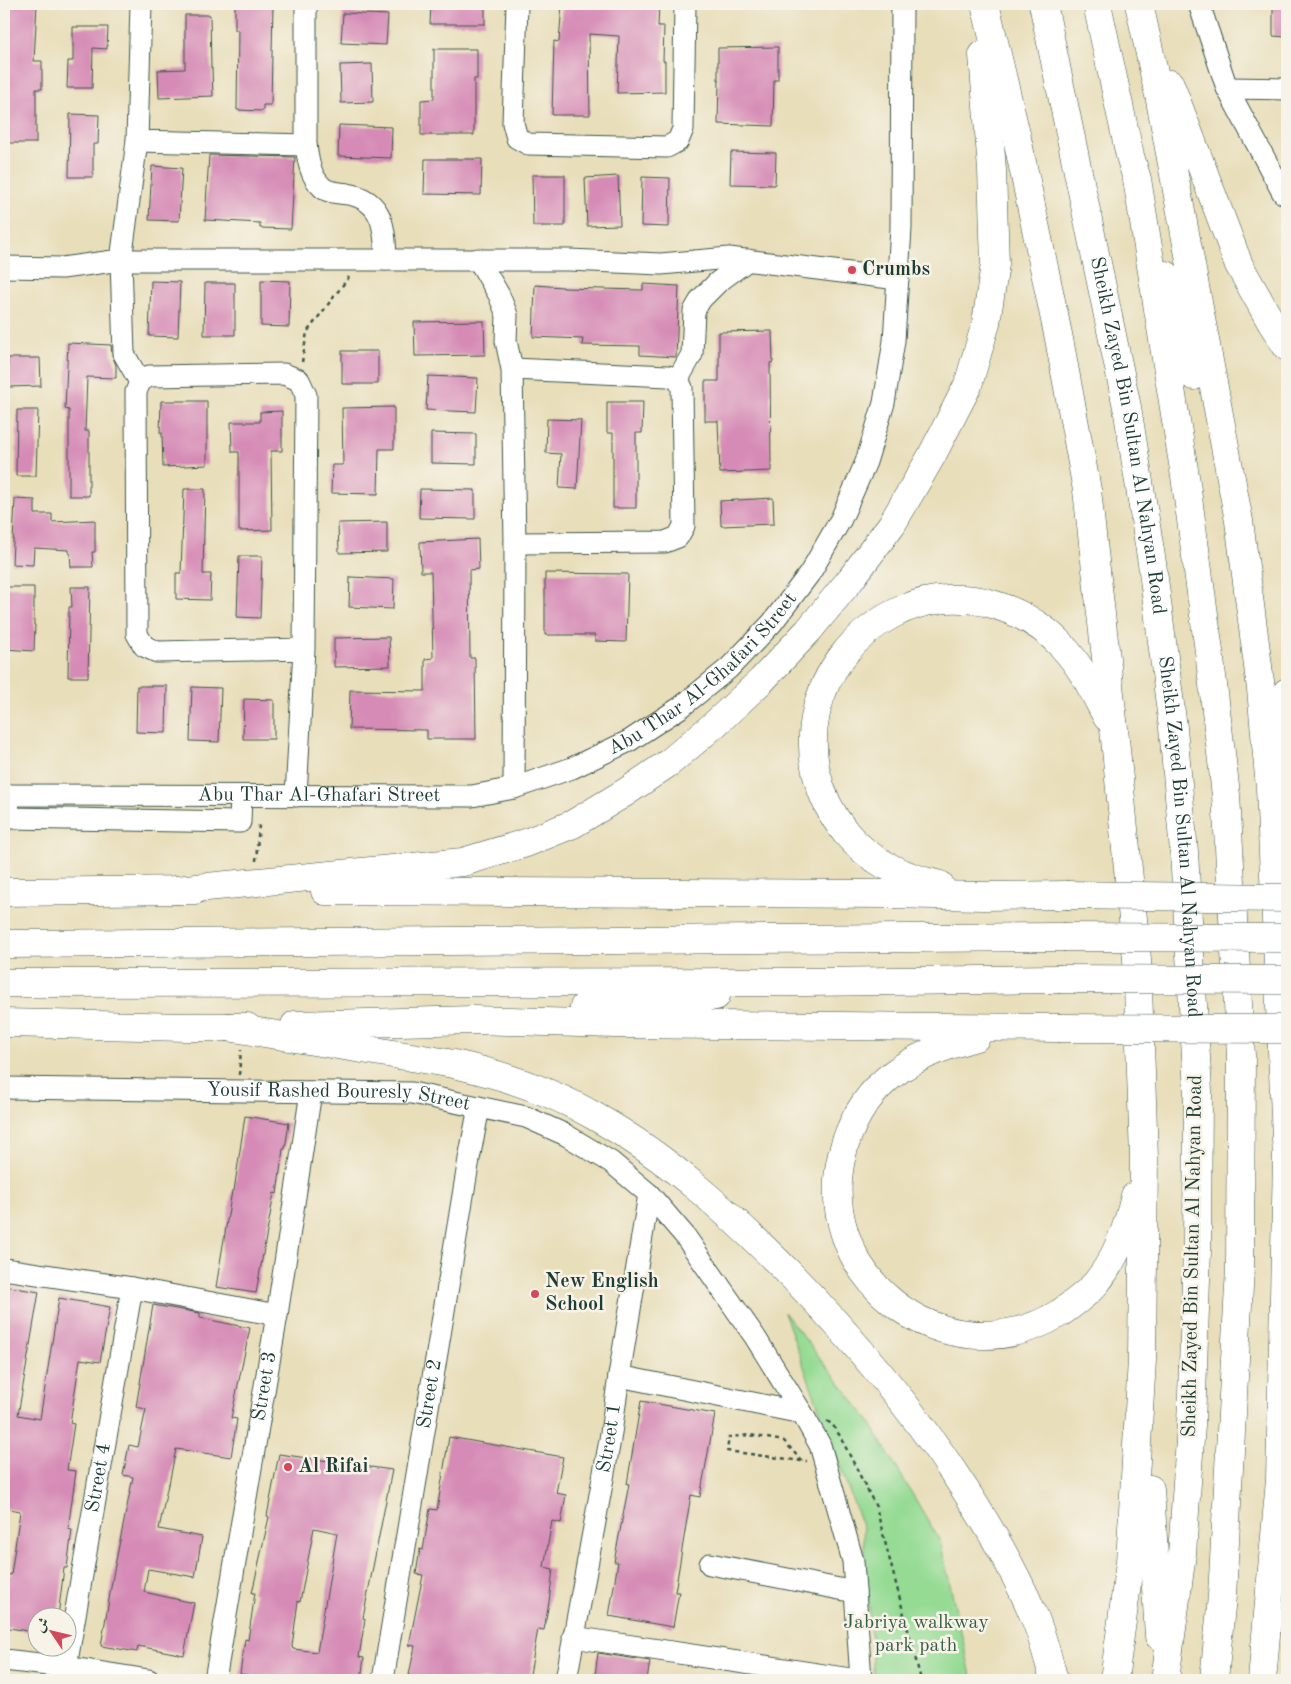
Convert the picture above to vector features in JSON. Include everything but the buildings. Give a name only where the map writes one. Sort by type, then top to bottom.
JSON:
[{"type":"highway","points":[[176,890],[463,862],[526,844],[573,824],[626,792],[670,762],[715,724],[762,680],[808,630],[852,579],[892,524],[931,457],[968,386],[986,323],[995,264],[992,170],[979,4]]},
{"type":"highway","points":[[985,4],[1017,138],[1059,339],[1087,490],[1114,729],[1137,959],[1144,1158],[1142,1360],[1130,1562],[1114,1680]]},
{"type":"highway","name":"Sheikh Zayed Bin Sultan Al Nahyan Road","points":[[1043,4],[1127,406],[1152,562],[1173,728],[1184,852],[1198,1091],[1197,1250],[1191,1426],[1182,1554],[1164,1680]]},
{"type":"highway","name":"Sheikh Zayed Bin Sultan Al Nahyan Road","points":[[1098,4],[1130,156],[1137,179],[1185,476],[1209,651],[1226,796],[1241,1056],[1240,1268],[1224,1566],[1214,1680]]},
{"type":"highway","points":[[1139,4],[1239,264],[1287,347]]},
{"type":"highway","points":[[1139,4],[1160,100],[1239,521],[1260,679],[1270,788],[1287,1159],[1280,1480],[1262,1680]]},
{"type":"highway","points":[[1137,179],[1182,325],[1201,406],[1229,468]]},
{"type":"highway","points":[[984,896],[923,882],[893,870],[856,844],[846,834],[833,814],[817,775],[813,750],[814,732],[816,713],[823,690],[835,665],[844,653],[873,626],[909,607],[943,599],[968,599],[990,604],[1011,610],[1034,622],[1063,647],[1076,663],[1114,729]]},
{"type":"highway","points":[[1270,788],[1279,719],[1287,692]]},
{"type":"highway","points":[[4,892],[176,890],[984,896],[1066,894],[1287,898]]},
{"type":"highway","points":[[4,944],[1063,937],[1287,938]]},
{"type":"highway","points":[[4,983],[806,982],[1058,979],[1287,980]]},
{"type":"highway","points":[[235,1036],[472,1020],[533,1010],[682,1001],[806,982]]},
{"type":"highway","points":[[472,1020],[615,1024],[1287,1029]]},
{"type":"highway","points":[[4,1023],[235,1036],[454,1064],[529,1085],[561,1098],[597,1117],[647,1150],[690,1182],[766,1250],[813,1298],[881,1373],[917,1420],[965,1490],[998,1543],[1035,1617],[1054,1680]]},
{"type":"highway","points":[[1007,1028],[948,1045],[921,1055],[908,1063],[877,1089],[859,1112],[853,1124],[840,1164],[838,1207],[845,1235],[856,1260],[882,1294],[900,1309],[918,1319],[963,1334],[988,1335],[1013,1332],[1051,1318],[1086,1294],[1097,1282],[1111,1261],[1127,1225],[1144,1158]]},
{"type":"highway","points":[[1142,1360],[1164,1680]]},
{"type":"street","points":[[140,382],[124,354],[120,260],[137,141],[141,4]]},
{"type":"street","points":[[306,4],[306,145],[309,168],[323,188],[338,194],[365,198],[380,216],[385,230],[386,260]]},
{"type":"street","points":[[517,4],[513,123],[517,138],[528,144],[667,147],[678,141],[683,129],[685,4]]},
{"type":"street","name":"Abu Thar Al-Ghafari Street","points":[[6,795],[472,796],[514,788],[572,768],[629,741],[681,708],[735,662],[772,623],[810,573],[841,519],[862,470],[884,402],[894,341],[901,228],[902,4]]},
{"type":"street","points":[[1199,4],[1227,88],[1283,193],[1287,195]]},
{"type":"street","points":[[1227,88],[1287,89]]},
{"type":"street","points":[[137,141],[306,145]]},
{"type":"street","points":[[4,267],[62,268],[120,260],[478,259],[661,264],[729,258],[898,279]]},
{"type":"street","points":[[478,259],[499,295],[507,314],[506,341],[512,369],[515,543],[514,788]]},
{"type":"street","points":[[678,379],[692,354],[694,311],[701,299],[718,282],[748,260]]},
{"type":"street","points":[[512,369],[668,376],[678,379],[682,388],[684,526],[678,537],[665,542],[515,543]]},
{"type":"street","points":[[296,796],[304,650],[306,394],[299,380],[284,374],[149,376],[140,382],[136,392],[138,634],[144,646],[157,652],[304,650]]},
{"type":"street","name":"Yousif Rashed Bouresly Street","points":[[4,1088],[412,1093],[526,1117],[566,1135],[611,1162],[649,1194],[685,1236],[755,1337],[820,1445],[854,1561],[859,1680]]},
{"type":"street","name":"Street 3","points":[[215,1680],[277,1315],[311,1092]]},
{"type":"street","name":"Street 2","points":[[383,1680],[479,1107]]},
{"type":"street","name":"Street 1","points":[[566,1680],[610,1440],[618,1376],[649,1194]]},
{"type":"street","points":[[4,1269],[132,1288],[277,1315]]},
{"type":"street","name":"Street 4","points":[[66,1667],[132,1288]]},
{"type":"street","points":[[618,1376],[802,1414]]},
{"type":"street","points":[[710,1564],[855,1592]]},
{"type":"street","points":[[573,1637],[859,1680]]},
{"type":"street","points":[[4,1660],[66,1667],[106,1677],[149,1680]]},
{"type":"path","points":[[299,380],[307,332],[362,260]]},
{"type":"path","points":[[251,796],[256,860],[264,861]]},
{"type":"path","points":[[235,1036],[238,1090]]},
{"type":"path","points":[[802,1414],[820,1416],[832,1424],[876,1507],[921,1680]]},
{"type":"path","points":[[802,1461],[784,1441],[750,1435],[729,1437],[726,1451],[802,1461],[826,1464]]},
{"type":"green space","name":"Jabriya walkway park path","points":[[784,1312],[868,1419],[940,1541],[972,1680],[874,1680],[863,1529]]},
{"type":"place","name":"Crumbs","points":[[852,270]]},
{"type":"place","name":"New English School","points":[[535,1294]]},
{"type":"place","name":"Al Rifai","points":[[288,1467]]}]
